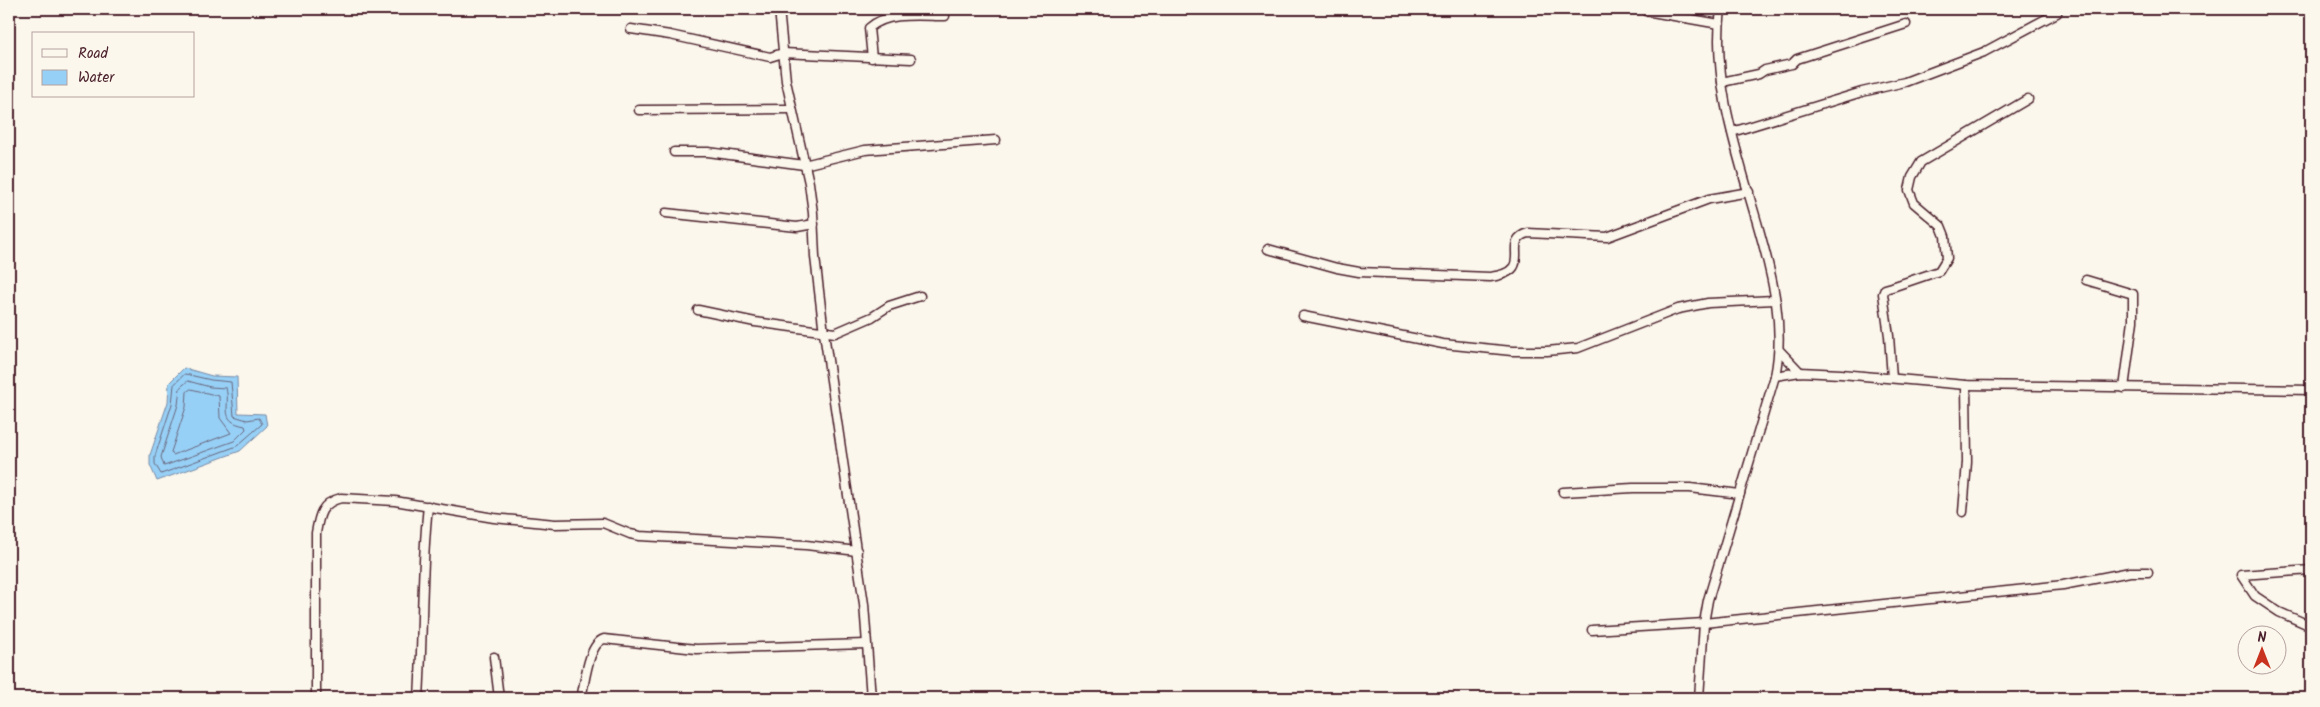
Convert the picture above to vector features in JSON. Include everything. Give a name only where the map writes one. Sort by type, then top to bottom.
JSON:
[{"type":"street","points":[[779,9],[783,53],[792,110],[809,183],[824,332],[864,604],[871,698]]},
{"type":"street","points":[[1699,698],[1704,623],[1708,600],[1775,376],[1780,351],[1771,271],[1732,132],[1722,82],[1718,41],[1721,9]]},
{"type":"street","points":[[1646,11],[1719,24]]},
{"type":"street","points":[[1732,132],[1862,92],[1905,82],[1984,52],[2057,13]]},
{"type":"street","points":[[872,58],[869,28],[877,20],[904,16],[945,16]]},
{"type":"street","points":[[1722,82],[1792,64],[1797,59],[1906,24]]},
{"type":"street","points":[[631,30],[670,35],[770,57],[783,53],[911,59]]},
{"type":"street","points":[[1892,378],[1889,336],[1882,294],[1885,289],[1939,271],[1944,266],[1947,258],[1945,236],[1941,226],[1914,202],[1909,190],[1912,177],[1921,162],[2028,99]]},
{"type":"street","points":[[638,110],[792,110]]},
{"type":"street","points":[[674,152],[708,152],[804,165],[865,150],[996,140]]},
{"type":"street","points":[[1268,250],[1359,272],[1499,276],[1513,269],[1516,265],[1516,243],[1523,234],[1607,237],[1709,199],[1749,192]]},
{"type":"street","points":[[666,213],[797,227],[814,224]]},
{"type":"street","points":[[2086,280],[2133,294],[2133,321],[2124,388]]},
{"type":"street","points":[[698,310],[755,322],[835,333],[872,317],[888,306],[920,296]]},
{"type":"street","points":[[1303,316],[1443,344],[1512,351],[1547,351],[1586,345],[1678,309],[1708,303],[1775,300]]},
{"type":"street","points":[[1780,351],[1800,372]]},
{"type":"street","points":[[1775,376],[1800,372],[1892,378],[1966,386],[2311,390]]},
{"type":"street","points":[[1963,512],[1967,462],[1966,386]]},
{"type":"street","points":[[1563,492],[1633,488],[1690,488],[1740,494]]},
{"type":"street","points":[[316,698],[315,553],[320,511],[327,504],[341,498],[395,501],[494,518],[555,524],[603,523],[640,536],[806,545],[856,551]]},
{"type":"street","points":[[419,698],[423,636],[423,550],[428,506]]},
{"type":"street","points":[[2311,570],[2241,575],[2255,596],[2279,612],[2311,626]]},
{"type":"street","points":[[1592,630],[1704,623],[2063,585],[2130,572],[2148,572]]},
{"type":"street","points":[[581,698],[591,654],[596,643],[604,639],[696,649],[866,644]]},
{"type":"street","points":[[494,657],[499,698]]},
{"type":"water","points":[[184,368],[212,376],[237,377],[238,413],[265,414],[267,426],[240,451],[157,481],[150,465],[150,455],[168,402],[169,383]]}]
